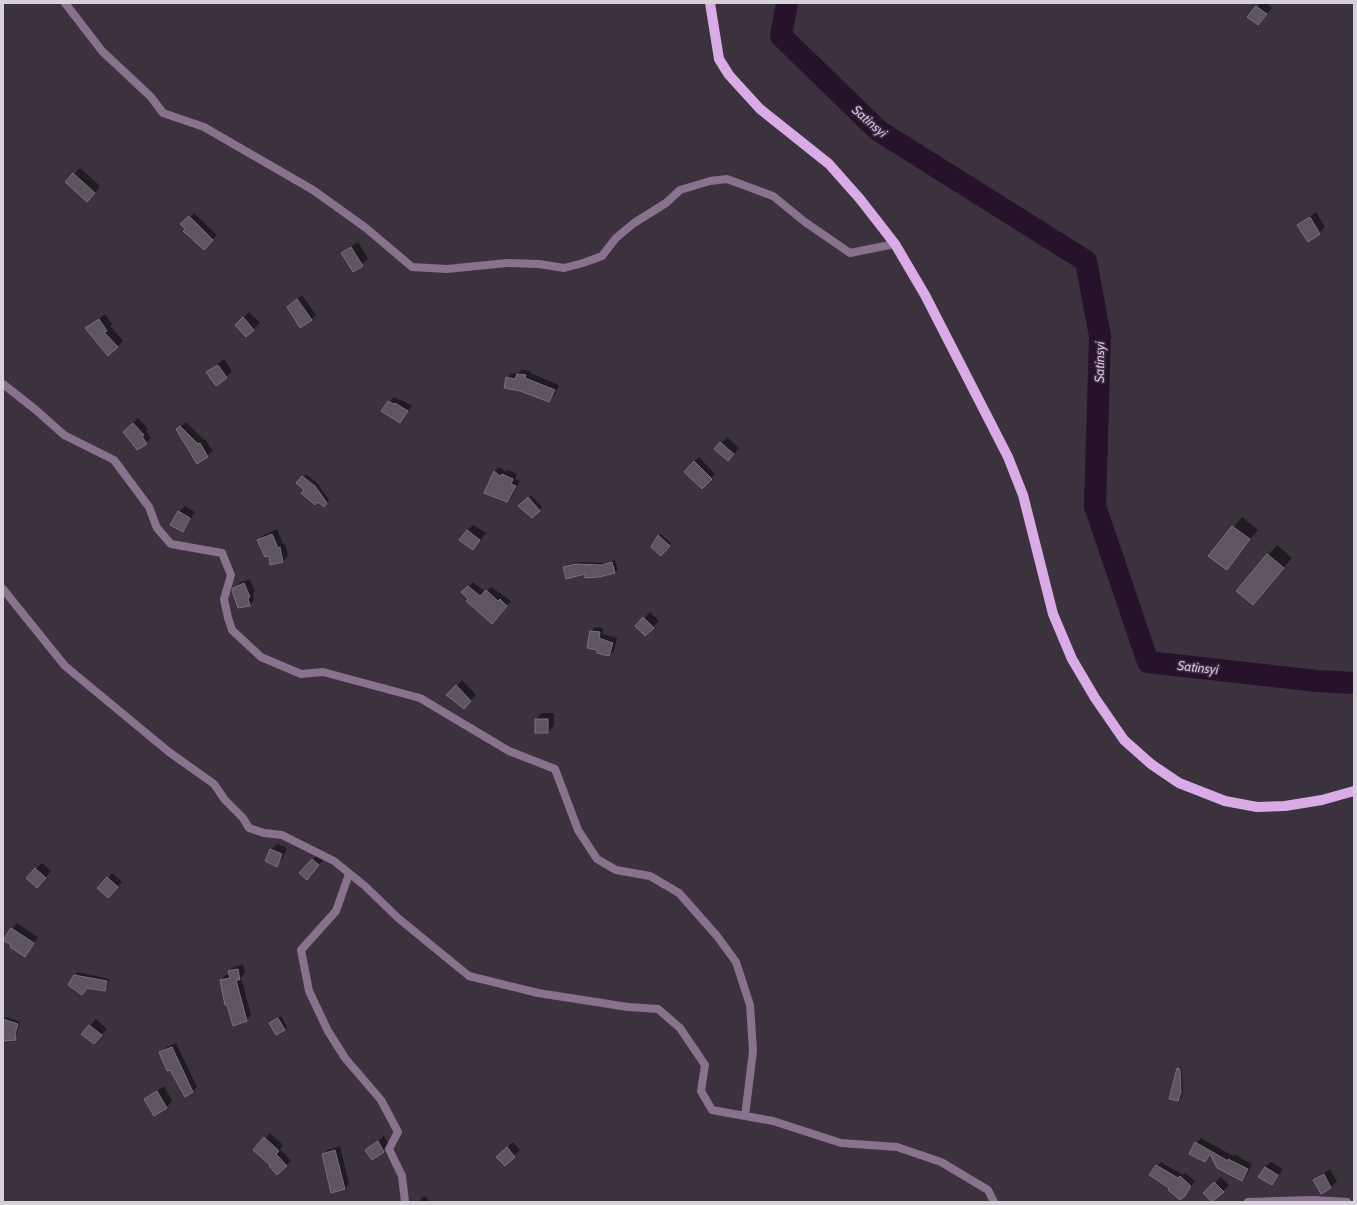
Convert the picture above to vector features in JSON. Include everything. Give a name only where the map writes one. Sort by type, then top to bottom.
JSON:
[{"type":"main road","points":[[710,3],[719,59],[729,75],[760,109],[829,164],[860,199],[895,244],[925,295],[1008,458],[1023,495],[1053,614],[1080,672],[1095,698],[1124,740],[1151,764],[1179,783],[1225,801],[1257,807],[1285,806],[1322,800],[1354,791]]},
{"type":"street","points":[[64,3],[102,51],[151,97],[163,113],[204,127],[313,190],[366,228],[412,267],[447,270],[507,263],[539,264],[564,268],[583,263],[602,256],[616,238],[634,222],[666,203],[680,190],[710,180],[726,179],[773,196],[805,222],[850,253],[895,244]]},
{"type":"street","points":[[3,384],[36,410],[64,435],[114,460],[150,507],[157,528],[171,544],[222,553],[230,575],[224,599],[232,630],[261,657],[301,674],[323,672],[420,698],[509,751],[555,768],[578,830],[598,859],[616,870],[650,876],[679,893],[717,936],[736,962],[750,1005],[753,1050],[745,1116]]},
{"type":"street","points":[[3,589],[65,666],[169,752],[214,784],[225,800],[243,818],[250,828],[264,833],[282,835],[334,861],[365,886],[398,918],[469,976],[538,993],[628,1007],[658,1009],[680,1028],[705,1065],[701,1091],[712,1110],[773,1121],[841,1143],[897,1147],[942,1162],[988,1190],[994,1202]]},
{"type":"street","points":[[349,874],[336,912],[301,950],[309,991],[328,1031],[345,1058],[381,1100],[398,1132],[389,1148],[402,1176],[404,1202]]},
{"type":"street","points":[[1248,1202],[1313,1200],[1347,1202]]},
{"type":"building","points":[[1256,6],[1267,14],[1258,25],[1247,17]]},
{"type":"building","points":[[73,173],[95,193],[87,202],[65,182]]},
{"type":"building","points":[[189,216],[213,240],[204,250],[183,231],[185,229],[180,224]]},
{"type":"building","points":[[1310,217],[1320,234],[1308,242],[1297,225]]},
{"type":"building","points":[[351,247],[363,266],[353,272],[341,253]]},
{"type":"building","points":[[297,299],[312,320],[300,328],[287,307]]},
{"type":"building","points":[[243,317],[254,330],[246,337],[235,325]]},
{"type":"building","points":[[99,319],[107,331],[104,332],[118,347],[108,356],[85,328]]},
{"type":"building","points":[[218,365],[227,378],[216,386],[206,372]]},
{"type":"building","points":[[517,374],[526,375],[525,378],[555,390],[549,402],[520,391],[504,388],[506,377],[515,379]]},
{"type":"building","points":[[388,401],[394,404],[395,403],[408,411],[400,423],[381,411]]},
{"type":"building","points":[[133,423],[144,435],[142,436],[147,444],[137,450],[123,432]]},
{"type":"building","points":[[180,426],[198,444],[200,443],[208,457],[197,464],[176,429]]},
{"type":"building","points":[[720,442],[734,454],[728,461],[714,449]]},
{"type":"building","points":[[694,461],[712,479],[702,489],[684,472]]},
{"type":"building","points":[[494,471],[500,476],[502,474],[513,479],[511,484],[516,486],[507,502],[484,493]]},
{"type":"building","points":[[302,476],[315,486],[327,503],[324,507],[318,502],[315,505],[301,493],[304,490],[296,483]]},
{"type":"building","points":[[528,497],[540,511],[532,518],[518,506]]},
{"type":"building","points":[[178,511],[190,518],[183,532],[170,525]]},
{"type":"building","points":[[1232,526],[1250,539],[1227,570],[1208,556]]},
{"type":"building","points":[[467,530],[480,540],[473,550],[459,540]]},
{"type":"building","points":[[272,534],[278,548],[280,547],[283,562],[270,565],[269,556],[265,557],[257,540]]},
{"type":"building","points":[[658,535],[670,546],[661,556],[651,547]]},
{"type":"building","points":[[1267,554],[1284,568],[1253,605],[1236,591]]},
{"type":"building","points":[[612,562],[615,573],[599,577],[585,578],[585,574],[566,579],[563,567],[576,564],[601,565]]},
{"type":"building","points":[[244,583],[250,597],[248,598],[250,606],[238,608],[232,591],[233,588]]},
{"type":"building","points":[[468,586],[480,596],[486,590],[498,601],[500,599],[507,606],[492,624],[466,601],[468,599],[461,592]]},
{"type":"building","points":[[643,617],[654,628],[645,636],[635,626]]},
{"type":"building","points":[[590,631],[600,632],[599,638],[613,643],[609,656],[597,653],[597,650],[587,648]]},
{"type":"building","points":[[456,685],[471,701],[464,709],[446,695]]},
{"type":"building","points":[[535,719],[548,719],[548,733],[535,733]]},
{"type":"building","points":[[270,849],[282,854],[277,867],[265,861]]},
{"type":"building","points":[[312,859],[319,865],[307,880],[299,873]]},
{"type":"building","points":[[35,868],[46,878],[37,888],[26,878]]},
{"type":"building","points":[[107,877],[118,887],[108,898],[97,888]]},
{"type":"building","points":[[11,928],[34,943],[25,957],[10,947],[11,945],[3,940]]},
{"type":"building","points":[[238,969],[240,980],[236,980],[247,1021],[233,1026],[227,1005],[225,1005],[220,980],[230,978],[228,971]]},
{"type":"building","points":[[74,975],[107,981],[105,991],[87,988],[82,995],[68,985]]},
{"type":"building","points":[[278,1018],[285,1030],[276,1035],[269,1023]]},
{"type":"building","points":[[3,1019],[18,1024],[15,1034],[16,1040],[3,1041]]},
{"type":"building","points":[[89,1025],[102,1035],[94,1044],[81,1034]]},
{"type":"building","points":[[172,1047],[193,1092],[185,1097],[170,1070],[167,1071],[159,1052]]},
{"type":"building","points":[[1177,1068],[1180,1069],[1181,1092],[1178,1101],[1169,1099]]},
{"type":"building","points":[[157,1091],[167,1108],[154,1116],[144,1099]]},
{"type":"building","points":[[264,1137],[279,1151],[276,1154],[287,1166],[277,1175],[269,1166],[270,1165],[253,1150]]},
{"type":"building","points":[[378,1141],[384,1152],[372,1160],[365,1150]]},
{"type":"building","points":[[1195,1142],[1228,1161],[1228,1159],[1248,1169],[1242,1181],[1217,1168],[1210,1154],[1205,1162],[1189,1154]]},
{"type":"building","points":[[507,1147],[515,1157],[505,1166],[496,1157]]},
{"type":"building","points":[[335,1150],[345,1189],[331,1193],[322,1154]]},
{"type":"building","points":[[1156,1165],[1178,1178],[1180,1176],[1191,1186],[1185,1196],[1180,1200],[1168,1190],[1169,1188],[1149,1175]]},
{"type":"building","points":[[1265,1167],[1278,1175],[1272,1185],[1258,1177]]},
{"type":"building","points":[[1324,1174],[1331,1188],[1321,1194],[1313,1180]]},
{"type":"building","points":[[1214,1182],[1224,1192],[1212,1202],[1203,1193]]},
{"type":"waterway","name":"Satinsyi","points":[[787,3],[781,36],[879,131],[1086,261],[1100,336],[1095,506],[1148,662],[1317,681],[1354,683]]}]
